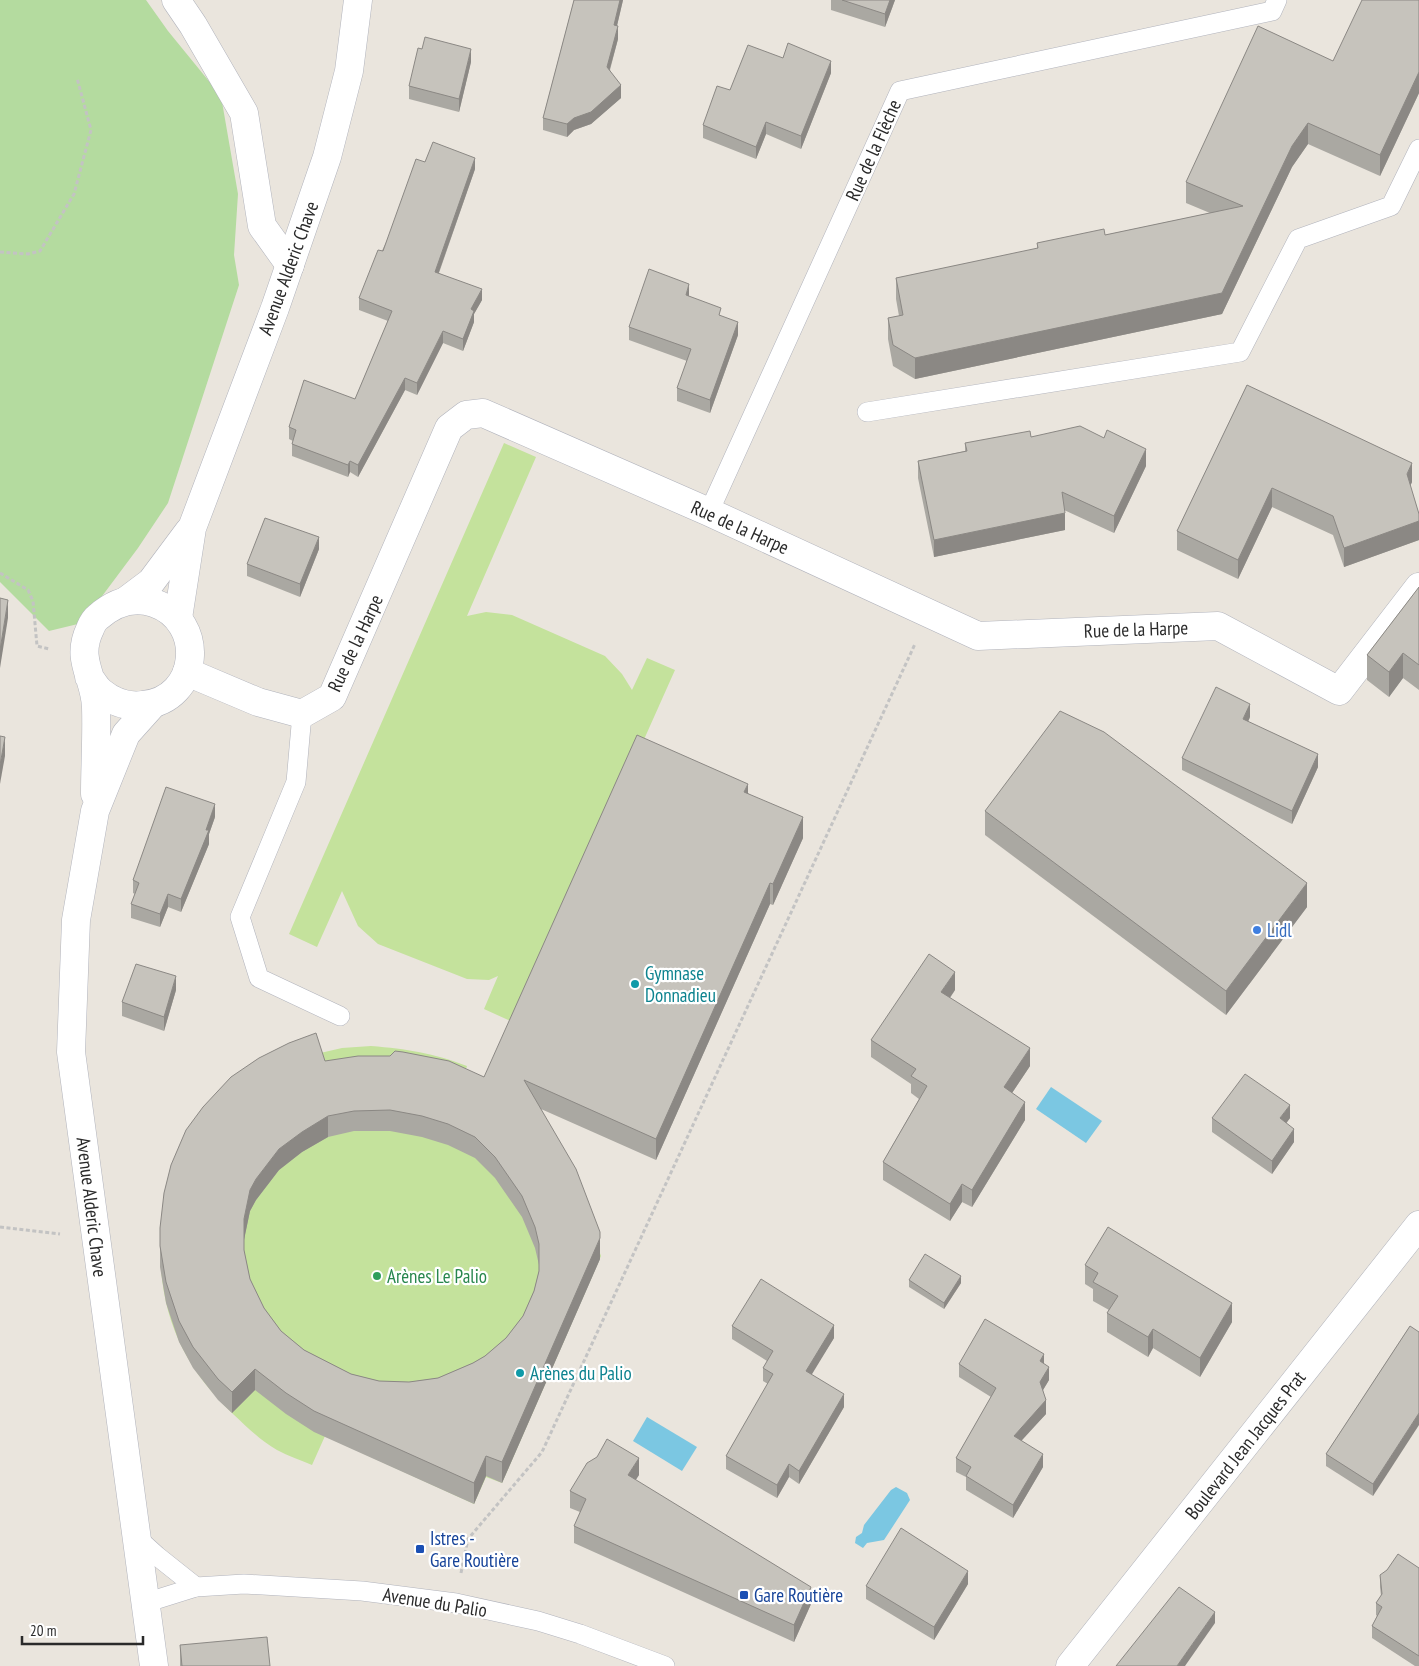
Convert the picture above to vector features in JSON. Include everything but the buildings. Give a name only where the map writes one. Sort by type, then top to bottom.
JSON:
[{"type":"street","points":[[176,0],[193,25],[244,113],[262,226],[290,265]]},
{"type":"street","name":"Avenue Alderic Chave","points":[[178,618],[192,528],[328,157],[349,71],[358,0]]},
{"type":"street","name":"Rue de la Harpe","points":[[302,714],[332,697],[450,428],[466,415],[483,413],[709,512],[978,636],[1218,626],[1339,691],[1419,587]]},
{"type":"street","name":"Avenue Alderic Chave","points":[[127,600],[151,582],[192,528]]},
{"type":"street","points":[[127,600],[146,600],[164,606],[178,618],[188,635],[191,654],[187,672],[179,686],[167,698],[152,705],[133,706],[116,702],[100,692],[86,667],[85,638],[94,620],[108,608],[127,600]]},
{"type":"street","name":"Avenue Alderic Chave","points":[[86,667],[96,704],[95,811],[76,920],[71,1052],[154,1666]]},
{"type":"street","points":[[187,672],[258,702],[302,714]]},
{"type":"street","name":"Avenue Alderic Chave","points":[[95,811],[126,734],[152,705]]},
{"type":"street","name":"Boulevard Jean Jacques Prat","points":[[1070,1666],[1419,1225]]},
{"type":"lane","name":"Rue de la Flèche","points":[[709,512],[900,91],[1272,11],[1277,0]]},
{"type":"lane","points":[[867,412],[1240,352],[1298,239],[1391,206],[1419,149]]},
{"type":"lane","points":[[302,714],[296,782],[240,917],[259,978],[340,1016]]},
{"type":"lane","points":[[136,1537],[196,1587]]},
{"type":"lane","name":"Avenue du Palio","points":[[145,1603],[196,1587],[244,1584],[362,1591],[456,1604],[538,1622],[580,1634],[665,1666]]},
{"type":"path","points":[[0,252],[28,254],[40,251],[74,194],[91,130],[77,78]]},
{"type":"path","points":[[0,573],[28,590],[34,600],[37,646],[86,667]]},
{"type":"path","points":[[456,1604],[468,1539],[542,1452],[929,614]]},
{"type":"path","points":[[0,1227],[96,1239]]},
{"type":"green space","points":[[0,0],[146,0],[168,31],[221,96],[238,194],[234,255],[239,285],[168,503],[138,548],[82,623],[49,631],[0,582]]},
{"type":"green space","points":[[504,443],[536,457],[467,616],[486,612],[512,615],[605,656],[622,674],[632,690],[647,658],[675,670],[517,1024],[484,1009],[498,976],[489,980],[467,979],[378,944],[358,926],[342,891],[317,947],[289,934]]},
{"type":"green space","name":"Arènes Le Palio","points":[[371,1046],[420,1052],[467,1066],[460,1086],[588,1220],[601,1256],[502,1483],[486,1477],[474,1504],[325,1436],[312,1465],[271,1446],[254,1434],[233,1414],[201,1378],[178,1340],[165,1297],[161,1274],[160,1249],[316,1054],[342,1048]]},
{"type":"water","points":[[1051,1087],[1102,1121],[1086,1143],[1036,1109]]},
{"type":"water","points":[[647,1417],[697,1447],[682,1471],[633,1441]]},
{"type":"water","points":[[896,1487],[907,1493],[910,1500],[884,1540],[867,1543],[863,1548],[855,1543],[856,1537],[862,1533],[864,1525],[891,1490]]},
{"type":"place","name":"Lidl","points":[[1257,930]]},
{"type":"place","name":"Gymnase Donnadieu","points":[[635,984]]},
{"type":"place","name":"Arènes Le Palio","points":[[377,1276]]},
{"type":"place","name":"Arènes du Palio","points":[[520,1373]]},
{"type":"place","name":"Istres - Gare Routière","points":[[420,1549]]},
{"type":"place","name":"Gare Routière","points":[[744,1595]]}]
